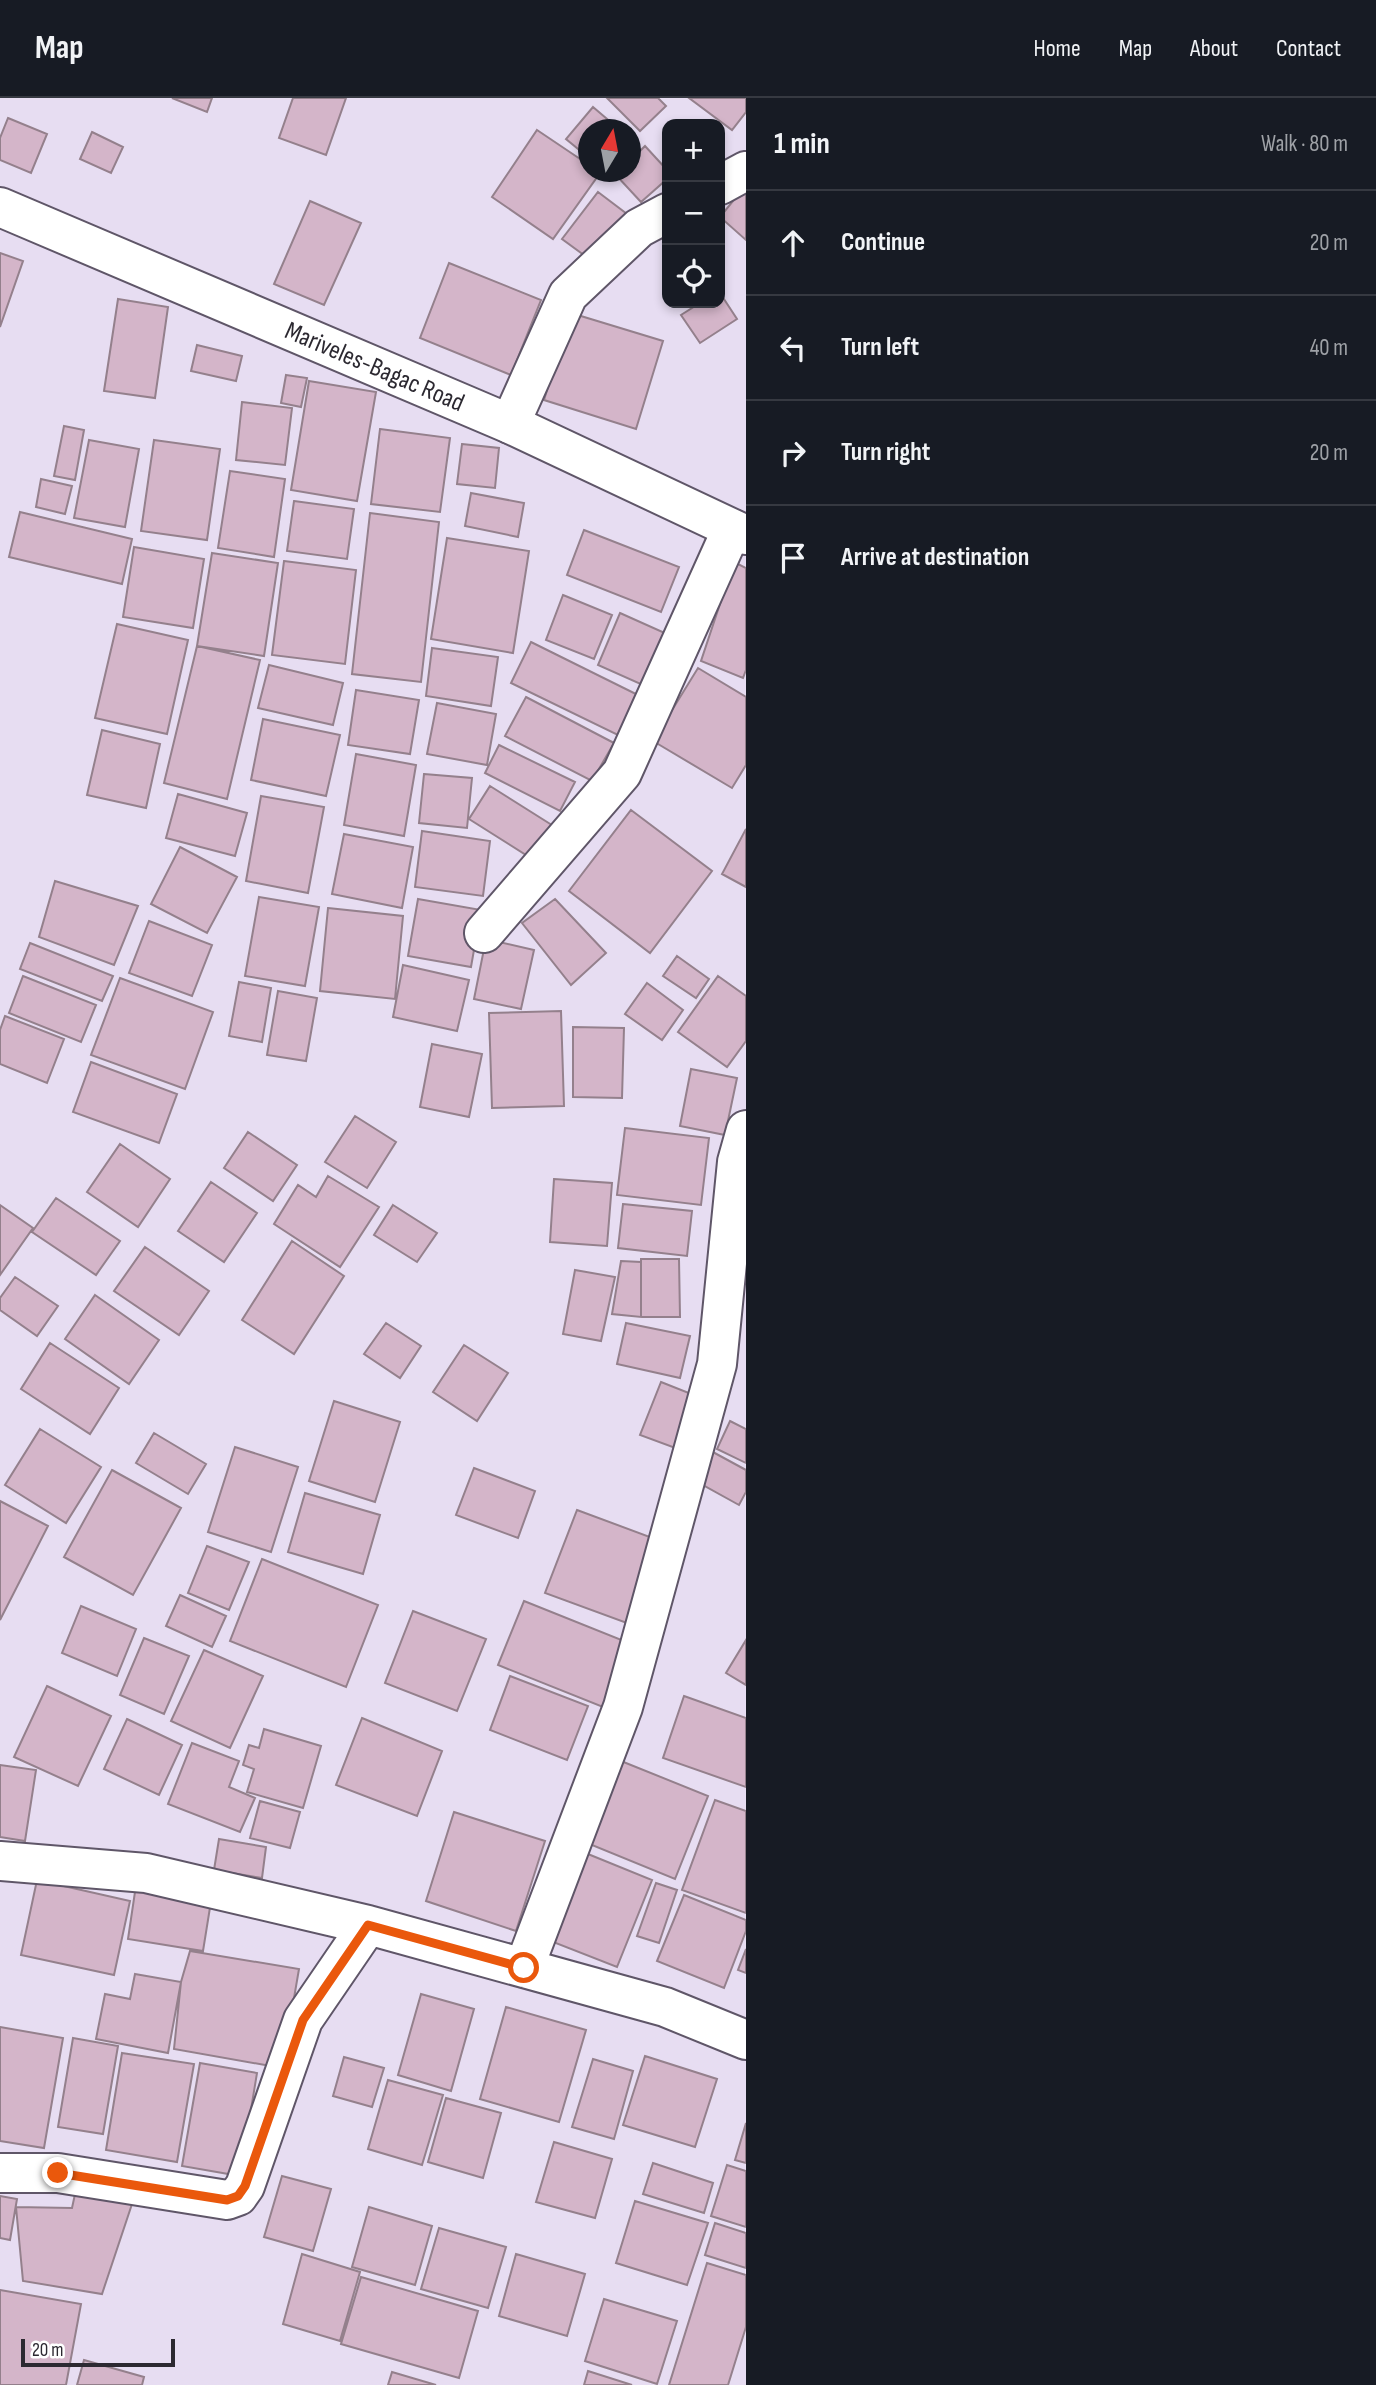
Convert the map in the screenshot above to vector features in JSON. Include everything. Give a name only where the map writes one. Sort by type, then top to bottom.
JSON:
[{"type":"street","points":[[725,182],[746,171]]},
{"type":"street","name":"Mariveles-Bagac Road","points":[[0,206],[510,424],[739,532]]},
{"type":"street","points":[[510,424],[568,295],[639,228],[662,216]]},
{"type":"street","points":[[484,933],[622,774],[739,532]]},
{"type":"street","points":[[524,1968],[623,1707],[717,1364],[737,1161],[746,1130]]},
{"type":"street","points":[[0,1861],[146,1873],[368,1925],[665,2007],[746,2040]]},
{"type":"street","points":[[0,2173],[58,2173],[227,2200],[238,2196],[245,2186],[303,2020],[368,1925]]},
{"type":"building","points":[[172,98],[212,98],[207,112]]},
{"type":"building","points":[[293,98],[346,98],[326,155],[279,138]]},
{"type":"building","points":[[607,98],[658,98],[666,106],[641,130],[641,119],[628,119]]},
{"type":"building","points":[[689,98],[746,98],[746,112],[732,130],[725,125],[725,119],[717,119]]},
{"type":"building","points":[[593,107],[607,119],[583,119]]},
{"type":"building","points":[[8,118],[47,134],[31,173],[0,160],[0,138]]},
{"type":"building","points":[[578,125],[578,149],[566,139]]},
{"type":"building","points":[[537,130],[578,158],[578,182],[594,182],[553,239],[492,197]]},
{"type":"building","points":[[92,132],[123,147],[111,173],[80,159]]},
{"type":"building","points":[[645,146],[662,165],[662,183],[641,202],[622,182],[641,182],[641,150]]},
{"type":"building","points":[[746,185],[746,240],[725,221],[725,211]]},
{"type":"building","points":[[598,192],[627,214],[592,261],[562,239]]},
{"type":"building","points":[[310,201],[361,223],[324,305],[274,284]]},
{"type":"building","points":[[0,253],[23,261],[0,327]]},
{"type":"building","points":[[449,263],[541,300],[511,375],[420,338]]},
{"type":"building","points":[[118,299],[168,307],[155,398],[104,391]]},
{"type":"building","points":[[725,301],[737,319],[700,343],[681,315],[692,308],[725,308]]},
{"type":"building","points":[[571,313],[663,341],[636,429],[544,400]]},
{"type":"building","points":[[197,345],[242,356],[236,381],[191,371]]},
{"type":"building","points":[[286,375],[307,378],[301,407],[281,403]]},
{"type":"building","points":[[309,381],[376,392],[357,501],[291,490]]},
{"type":"building","points":[[242,402],[292,408],[285,465],[236,460]]},
{"type":"building","points":[[64,426],[84,430],[75,480],[54,476]]},
{"type":"building","points":[[380,429],[450,438],[440,512],[371,504]]},
{"type":"building","points":[[89,440],[139,449],[125,527],[74,518]]},
{"type":"building","points":[[154,440],[220,449],[207,540],[141,531]]},
{"type":"building","points":[[462,444],[499,448],[495,488],[457,484]]},
{"type":"building","points":[[230,471],[285,479],[274,557],[218,548]]},
{"type":"building","points":[[41,479],[72,486],[65,514],[36,507]]},
{"type":"building","points":[[471,493],[524,503],[518,537],[465,526]]},
{"type":"building","points":[[294,501],[354,509],[347,559],[287,551]]},
{"type":"building","points":[[20,512],[132,539],[122,584],[9,557]]},
{"type":"building","points":[[370,513],[439,522],[421,682],[352,674]]},
{"type":"building","points":[[584,530],[679,567],[661,612],[567,575]]},
{"type":"building","points":[[447,538],[529,551],[513,653],[431,639]]},
{"type":"building","points":[[134,547],[204,559],[193,628],[123,617]]},
{"type":"building","points":[[212,553],[278,563],[264,656],[197,646]]},
{"type":"building","points":[[284,561],[356,570],[345,664],[272,655]]},
{"type":"building","points":[[734,562],[746,568],[746,670],[743,678],[701,661]]},
{"type":"building","points":[[563,595],[612,615],[594,659],[546,640]]},
{"type":"building","points":[[620,613],[667,634],[645,686],[598,665]]},
{"type":"building","points":[[117,624],[188,640],[167,734],[95,718]]},
{"type":"building","points":[[531,642],[644,698],[624,738],[511,683]]},
{"type":"building","points":[[197,646],[260,660],[227,799],[164,783]]},
{"type":"building","points":[[432,648],[498,657],[491,706],[426,696]]},
{"type":"building","points":[[269,665],[343,683],[333,725],[258,708]]},
{"type":"building","points":[[698,668],[746,697],[746,765],[732,788],[653,741]]},
{"type":"building","points":[[356,690],[419,700],[410,754],[348,745]]},
{"type":"building","points":[[526,697],[614,743],[592,781],[505,736]]},
{"type":"building","points":[[437,703],[496,714],[487,765],[427,754]]},
{"type":"building","points":[[263,719],[340,735],[326,796],[251,780]]},
{"type":"building","points":[[102,730],[160,744],[146,808],[87,795]]},
{"type":"building","points":[[499,745],[575,782],[560,811],[485,773]]},
{"type":"building","points":[[356,754],[416,765],[404,836],[344,825]]},
{"type":"building","points":[[424,774],[472,778],[467,828],[419,823]]},
{"type":"building","points":[[490,786],[555,827],[534,860],[469,819]]},
{"type":"building","points":[[178,794],[247,813],[235,856],[166,838]]},
{"type":"building","points":[[261,796],[324,807],[308,893],[246,881]]},
{"type":"building","points":[[631,810],[712,871],[650,953],[569,891]]},
{"type":"building","points":[[746,829],[746,887],[722,874]]},
{"type":"building","points":[[422,831],[490,841],[483,896],[415,887]]},
{"type":"building","points":[[344,834],[413,847],[402,908],[332,894]]},
{"type":"building","points":[[180,847],[237,877],[207,933],[151,904]]},
{"type":"building","points":[[55,881],[138,906],[114,965],[39,937]]},
{"type":"building","points":[[259,897],[319,907],[305,986],[245,976]]},
{"type":"building","points":[[418,899],[481,910],[471,967],[408,956]]},
{"type":"building","points":[[555,899],[606,953],[571,985],[522,923]]},
{"type":"building","points":[[328,908],[403,916],[395,999],[320,991]]},
{"type":"building","points":[[149,921],[212,945],[192,996],[129,973]]},
{"type":"building","points":[[486,939],[534,950],[521,1009],[474,999]]},
{"type":"building","points":[[30,943],[113,976],[102,1001],[20,969]]},
{"type":"building","points":[[677,956],[709,979],[696,998],[663,976]]},
{"type":"building","points":[[403,965],[469,980],[457,1031],[393,1017]]},
{"type":"building","points":[[23,976],[96,1005],[81,1042],[9,1013]]},
{"type":"building","points":[[718,976],[746,996],[746,1041],[727,1067],[678,1032]]},
{"type":"building","points":[[120,978],[213,1012],[185,1089],[91,1055]]},
{"type":"building","points":[[239,982],[271,988],[262,1042],[229,1036]]},
{"type":"building","points":[[647,983],[683,1010],[662,1040],[625,1014]]},
{"type":"building","points":[[278,991],[317,998],[306,1061],[267,1055]]},
{"type":"building","points":[[561,1011],[564,1106],[492,1108],[489,1013]]},
{"type":"building","points":[[5,1016],[64,1039],[47,1083],[0,1064],[0,1030]]},
{"type":"building","points":[[573,1027],[624,1028],[622,1098],[573,1097]]},
{"type":"building","points":[[432,1044],[482,1054],[469,1117],[420,1107]]},
{"type":"building","points":[[91,1062],[177,1094],[159,1143],[73,1112]]},
{"type":"building","points":[[691,1069],[737,1078],[725,1135],[680,1126]]},
{"type":"building","points":[[355,1116],[396,1142],[367,1188],[325,1162]]},
{"type":"building","points":[[625,1128],[709,1138],[701,1205],[617,1195]]},
{"type":"building","points":[[248,1132],[297,1165],[273,1201],[224,1168]]},
{"type":"building","points":[[120,1144],[170,1179],[138,1227],[87,1192]]},
{"type":"building","points":[[328,1176],[379,1207],[340,1267],[274,1224],[298,1185],[316,1197]]},
{"type":"building","points":[[554,1179],[612,1183],[607,1246],[550,1242]]},
{"type":"building","points":[[211,1182],[257,1213],[224,1262],[178,1231]]},
{"type":"building","points":[[56,1198],[120,1241],[96,1275],[32,1232]]},
{"type":"building","points":[[623,1204],[692,1211],[687,1256],[618,1248]]},
{"type":"building","points":[[0,1205],[33,1228],[0,1275]]},
{"type":"building","points":[[393,1205],[437,1233],[417,1262],[374,1235]]},
{"type":"building","points":[[292,1241],[344,1276],[294,1354],[242,1320]]},
{"type":"building","points":[[145,1247],[209,1291],[179,1335],[114,1291]]},
{"type":"building","points":[[641,1259],[679,1259],[680,1317],[641,1317]]},
{"type":"building","points":[[621,1261],[641,1262],[641,1317],[612,1314]]},
{"type":"building","points":[[575,1270],[615,1277],[601,1341],[563,1334]]},
{"type":"building","points":[[15,1277],[58,1306],[37,1336],[0,1310],[0,1298]]},
{"type":"building","points":[[95,1295],[159,1340],[129,1384],[65,1339]]},
{"type":"building","points":[[386,1323],[421,1346],[400,1378],[364,1354]]},
{"type":"building","points":[[626,1323],[690,1336],[680,1378],[617,1364]]},
{"type":"building","points":[[50,1343],[119,1388],[90,1434],[21,1389]]},
{"type":"building","points":[[464,1345],[508,1373],[477,1421],[433,1392]]},
{"type":"building","points":[[661,1382],[699,1397],[678,1449],[640,1435]]},
{"type":"building","points":[[334,1401],[400,1422],[375,1502],[309,1481]]},
{"type":"building","points":[[730,1421],[746,1429],[746,1463],[717,1449]]},
{"type":"building","points":[[40,1429],[101,1467],[66,1523],[5,1485]]},
{"type":"building","points":[[154,1433],[206,1464],[188,1494],[136,1463]]},
{"type":"building","points":[[235,1447],[298,1467],[271,1552],[208,1532]]},
{"type":"building","points":[[711,1451],[746,1470],[746,1492],[739,1505],[694,1480]]},
{"type":"building","points":[[474,1468],[535,1491],[518,1538],[456,1515]]},
{"type":"building","points":[[112,1470],[181,1508],[133,1595],[64,1557]]},
{"type":"building","points":[[305,1493],[380,1515],[363,1574],[288,1552]]},
{"type":"building","points":[[0,1501],[48,1526],[0,1620]]},
{"type":"building","points":[[577,1510],[666,1543],[635,1626],[545,1593]]},
{"type":"building","points":[[207,1546],[249,1562],[229,1610],[188,1593]]},
{"type":"building","points":[[262,1559],[378,1605],[346,1687],[230,1641]]},
{"type":"building","points":[[180,1595],[226,1616],[212,1647],[166,1626]]},
{"type":"building","points":[[524,1601],[629,1643],[603,1707],[498,1665]]},
{"type":"building","points":[[81,1606],[136,1629],[117,1676],[62,1653]]},
{"type":"building","points":[[413,1611],[486,1639],[457,1711],[385,1683]]},
{"type":"building","points":[[144,1638],[189,1656],[164,1714],[120,1695]]},
{"type":"building","points":[[746,1640],[746,1685],[726,1673]]},
{"type":"building","points":[[204,1650],[263,1676],[230,1748],[171,1721]]},
{"type":"building","points":[[510,1676],[588,1706],[567,1760],[490,1730]]},
{"type":"building","points":[[47,1686],[111,1716],[78,1786],[14,1757]]},
{"type":"building","points":[[684,1696],[746,1718],[746,1787],[663,1758]]},
{"type":"building","points":[[362,1718],[442,1751],[417,1816],[336,1785]]},
{"type":"building","points":[[127,1719],[182,1745],[159,1795],[104,1769]]},
{"type":"building","points":[[264,1729],[321,1746],[303,1808],[247,1792],[254,1769],[243,1765],[249,1745],[259,1748]]},
{"type":"building","points":[[192,1743],[239,1761],[229,1787],[255,1798],[240,1832],[168,1804]]},
{"type":"building","points":[[621,1761],[708,1796],[675,1879],[587,1843]]},
{"type":"building","points":[[0,1765],[36,1770],[25,1841],[0,1837]]},
{"type":"building","points":[[715,1800],[746,1811],[746,1913],[682,1890]]},
{"type":"building","points":[[260,1801],[300,1812],[290,1848],[250,1838]]},
{"type":"building","points":[[454,1812],[545,1841],[516,1931],[426,1901]]},
{"type":"building","points":[[219,1839],[266,1847],[262,1878],[214,1870]]},
{"type":"building","points":[[583,1852],[652,1880],[617,1967],[548,1940]]},
{"type":"building","points":[[37,1880],[130,1901],[114,1975],[21,1955]]},
{"type":"building","points":[[656,1883],[677,1890],[659,1943],[637,1936]]},
{"type":"building","points":[[136,1885],[212,1895],[203,1951],[128,1939]]},
{"type":"building","points":[[684,1895],[746,1920],[746,1931],[724,1988],[657,1961]]},
{"type":"building","points":[[746,1949],[746,1973],[738,1970]]},
{"type":"building","points":[[190,1951],[299,1969],[282,2068],[174,2049],[181,1982]]},
{"type":"building","points":[[135,1974],[181,1982],[168,2053],[96,2039],[105,1994],[130,1999]]},
{"type":"building","points":[[421,1994],[474,2009],[451,2091],[398,2075]]},
{"type":"building","points":[[506,2007],[586,2030],[559,2122],[480,2099]]},
{"type":"building","points":[[0,2027],[63,2038],[44,2148],[0,2141]]},
{"type":"building","points":[[73,2038],[118,2046],[103,2134],[58,2127]]},
{"type":"building","points":[[122,2053],[194,2064],[177,2162],[106,2150]]},
{"type":"building","points":[[645,2056],[717,2079],[695,2147],[623,2125]]},
{"type":"building","points":[[344,2057],[384,2068],[372,2107],[333,2096]]},
{"type":"building","points":[[593,2059],[633,2071],[614,2139],[572,2127]]},
{"type":"building","points":[[200,2063],[257,2073],[240,2176],[182,2166]]},
{"type":"building","points":[[388,2080],[443,2095],[422,2165],[368,2149]]},
{"type":"building","points":[[446,2098],[501,2113],[483,2178],[428,2162]]},
{"type":"building","points":[[746,2123],[746,2163],[735,2160]]},
{"type":"building","points":[[554,2142],[612,2159],[595,2218],[536,2202]]},
{"type":"building","points":[[653,2163],[713,2183],[704,2213],[643,2194]]},
{"type":"building","points":[[727,2165],[746,2171],[746,2227],[711,2216]]},
{"type":"building","points":[[282,2176],[331,2189],[313,2251],[264,2237]]},
{"type":"building","points":[[77,2185],[134,2198],[102,2294],[23,2281],[16,2207],[72,2208]]},
{"type":"building","points":[[0,2196],[17,2199],[10,2240],[0,2238]]},
{"type":"building","points":[[635,2201],[708,2223],[687,2285],[616,2263]]},
{"type":"building","points":[[369,2207],[432,2226],[415,2285],[352,2267]]},
{"type":"building","points":[[715,2223],[746,2233],[746,2268],[705,2255]]},
{"type":"building","points":[[439,2228],[506,2247],[488,2308],[421,2289]]},
{"type":"building","points":[[302,2254],[360,2272],[340,2341],[283,2324]]},
{"type":"building","points":[[516,2254],[585,2274],[567,2336],[499,2316]]},
{"type":"building","points":[[707,2263],[746,2275],[746,2327],[728,2385],[669,2385]]},
{"type":"building","points":[[361,2277],[478,2311],[459,2378],[341,2344]]},
{"type":"building","points":[[0,2290],[81,2304],[66,2385],[0,2385]]},
{"type":"building","points":[[604,2299],[677,2321],[657,2384],[585,2361]]},
{"type":"building","points":[[84,2360],[144,2377],[142,2385],[77,2385]]},
{"type":"building","points":[[588,2371],[632,2385],[584,2385]]},
{"type":"building","points":[[392,2372],[436,2385],[388,2385]]},
{"type":"route","points":[[58,2173],[227,2200],[238,2196],[245,2186],[303,2020],[368,1925],[524,1968]]}]
